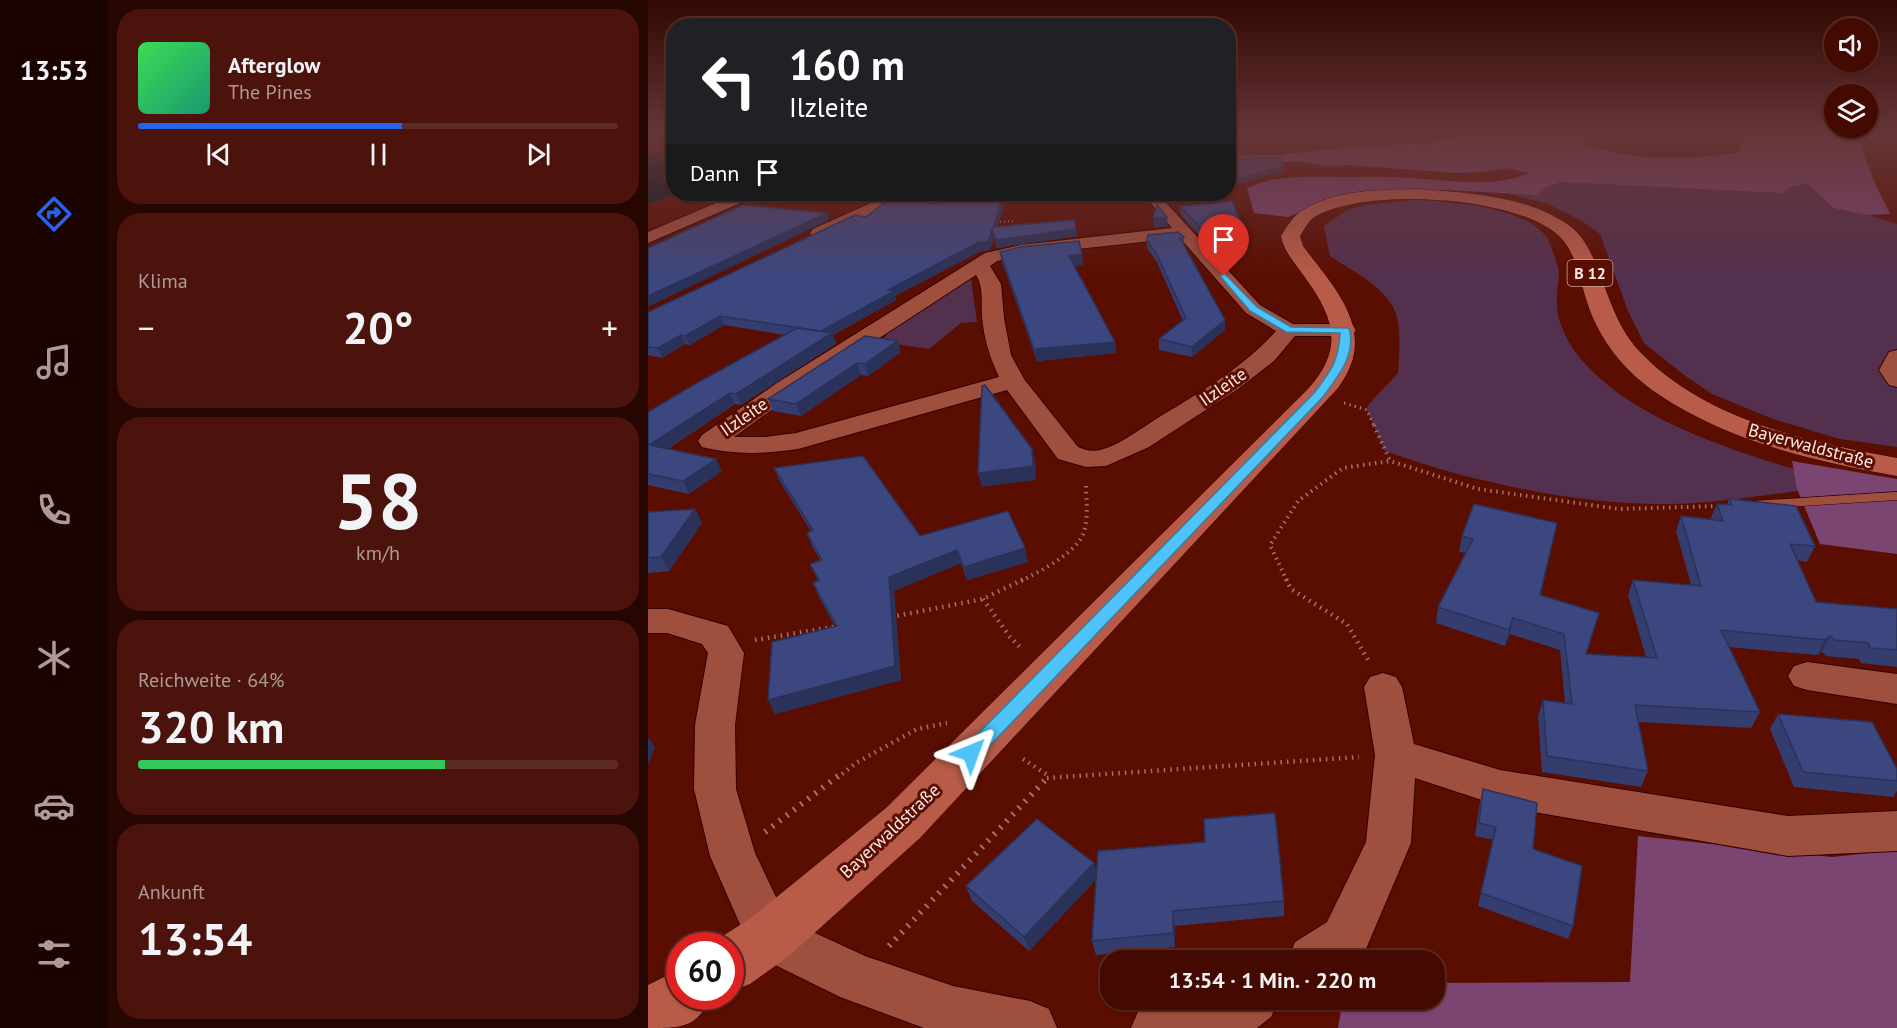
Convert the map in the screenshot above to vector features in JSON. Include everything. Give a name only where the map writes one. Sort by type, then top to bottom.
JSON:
[{"type":"main road","name":"Bayerwaldstraße","points":[[750,950],[903,823],[1318,395],[1337,369],[1344,352],[1345,330],[1333,306],[1293,247],[1290,236],[1296,221],[1316,209],[1383,195],[1434,194],[1498,202],[1537,214],[1566,232],[1583,255],[1599,305],[1620,347],[1645,373],[1708,413],[1778,441],[1844,458],[1897,467]]},
{"type":"main road","points":[[648,1019],[666,1007]]},
{"type":"street","points":[[648,238],[733,201]]},
{"type":"street","points":[[807,238],[877,201]]},
{"type":"street","points":[[928,201],[939,202]]},
{"type":"street","points":[[1157,201],[1253,309],[1289,330],[1345,330]]},
{"type":"street","name":"Ilzleite","points":[[1012,381],[798,441],[764,447],[732,447],[711,441],[786,388],[997,255],[1021,250],[1186,232]]},
{"type":"street","points":[[980,265],[991,284],[993,318],[1000,355],[1012,381],[1068,453],[1086,459]]},
{"type":"street","name":"Ilzleite","points":[[1086,459],[1106,458],[1140,441],[1220,391],[1266,356],[1289,330]]},
{"type":"street","points":[[1897,357],[1891,370],[1897,380]]},
{"type":"street","points":[[648,621],[668,621],[715,635],[726,653],[716,725],[715,789],[733,856],[750,950],[858,980],[952,1012],[1030,1028]]},
{"type":"street","points":[[1807,676],[1897,689]]},
{"type":"street","points":[[1328,950],[1345,939],[1388,843],[1396,755],[1383,687]]},
{"type":"street","points":[[1396,755],[1500,788],[1788,836],[1897,831]]},
{"type":"street","points":[[1158,1028],[1236,1010]]},
{"type":"lane","points":[[1752,505],[1897,496]]},
{"type":"path","points":[[991,222],[1012,221],[1021,250]]},
{"type":"path","points":[[1318,395],[1367,410],[1390,461]]},
{"type":"path","points":[[884,618],[983,599],[1048,568],[1080,540],[1086,519],[1086,459]]},
{"type":"path","points":[[1383,687],[1347,624],[1291,590],[1270,545],[1298,501],[1343,468],[1390,461],[1478,489],[1619,509],[1752,505]]},
{"type":"path","points":[[983,599],[1010,637],[1023,649]]},
{"type":"path","points":[[722,646],[841,626]]},
{"type":"path","points":[[733,856],[856,763],[917,729],[952,722]]},
{"type":"path","points":[[1023,759],[1049,776],[1396,755]]},
{"type":"path","points":[[858,980],[1049,776]]},
{"type":"shaded area","points":[[1264,182],[1874,182],[1890,214],[1868,215],[1833,208],[1807,183],[1791,187],[1782,193],[1561,182],[1548,186],[1537,195],[1397,190],[1331,199],[1288,217],[1254,213],[1247,188]]},
{"type":"shaded area","points":[[1561,182],[1781,193],[1791,187],[1807,183],[1833,208],[1897,224],[1897,357],[1891,370],[1897,380],[1897,447],[1840,439],[1773,419],[1712,394],[1684,375],[1644,343],[1628,311],[1600,234],[1582,221],[1548,204],[1506,193],[1537,195],[1548,186]]},
{"type":"shaded area","points":[[1415,200],[1486,208],[1523,219],[1537,228],[1548,240],[1558,268],[1557,311],[1564,332],[1579,357],[1599,378],[1650,413],[1678,427],[1738,451],[1794,469],[1798,491],[1675,504],[1589,500],[1485,481],[1385,451],[1367,410],[1368,405],[1398,373],[1400,342],[1397,318],[1390,302],[1383,294],[1357,273],[1330,256],[1324,226],[1347,210],[1364,205]]},
{"type":"shaded area","points":[[971,279],[977,322],[961,323],[929,349],[882,342],[889,331]]},
{"type":"shaded area","points":[[1792,461],[1897,479],[1897,554],[1820,544],[1797,489]]},
{"type":"shaded area","points":[[1638,836],[1832,857],[1897,850],[1897,1028],[1338,1028],[1341,1010],[1445,1010],[1445,983],[1630,982]]},
{"type":"water","points":[[648,182],[666,182],[666,197],[648,204]]},
{"type":"building","points":[[887,201],[937,203],[940,201],[1002,201],[993,227],[1074,220],[1076,229],[996,240],[992,229],[988,242],[979,242],[888,290],[894,291],[821,331],[720,316],[658,348],[648,347],[648,312],[855,215],[866,217]]},
{"type":"building","points":[[1232,201],[1245,233],[1207,235],[1180,206]]},
{"type":"building","points":[[743,205],[827,213],[648,296],[648,248]]},
{"type":"building","points":[[1157,205],[1167,217],[1153,218]]},
{"type":"building","points":[[1178,232],[1184,237],[1180,238],[1225,320],[1192,347],[1159,339],[1186,318],[1156,253],[1147,240],[1148,235]]},
{"type":"building","points":[[1079,241],[1082,254],[1069,256],[1115,342],[1034,349],[1000,252],[1020,247]]},
{"type":"building","points":[[797,328],[832,333],[736,394],[730,393],[649,445],[716,459],[683,481],[648,474],[648,412]]},
{"type":"building","points":[[865,336],[897,341],[865,364],[857,363],[796,404],[768,399]]},
{"type":"building","points":[[985,385],[1032,449],[1033,466],[978,473],[982,386]]},
{"type":"building","points":[[863,456],[920,536],[1008,511],[1025,548],[964,567],[957,550],[889,577],[895,666],[768,700],[772,642],[837,626],[813,583],[819,580],[810,564],[822,560],[807,533],[813,530],[774,468]]},
{"type":"building","points":[[1729,499],[1796,506],[1815,546],[1790,544],[1816,602],[1897,609],[1897,650],[1870,648],[1868,643],[1835,640],[1830,636],[1825,640],[1721,630],[1760,712],[1635,705],[1648,771],[1547,756],[1543,700],[1572,704],[1564,634],[1513,618],[1509,630],[1438,607],[1473,539],[1462,536],[1474,504],[1557,523],[1540,595],[1599,613],[1586,654],[1657,658],[1633,580],[1701,586],[1681,516],[1723,521],[1717,504],[1732,505]]},
{"type":"building","points":[[695,509],[661,557],[648,558],[648,512]]},
{"type":"building","points":[[1778,714],[1872,722],[1897,769],[1897,781],[1803,772]]},
{"type":"building","points":[[1483,789],[1537,803],[1533,849],[1582,866],[1573,926],[1481,893],[1496,827],[1479,823]]},
{"type":"building","points":[[1275,813],[1284,901],[1173,911],[1173,933],[1092,941],[1098,851],[1205,842],[1204,819]]},
{"type":"building","points":[[1037,819],[1094,863],[1024,937],[966,886]]},
{"type":"route","points":[[971,753],[1318,395],[1337,369],[1344,352],[1345,330],[1289,330],[1253,309],[1224,276]]}]
